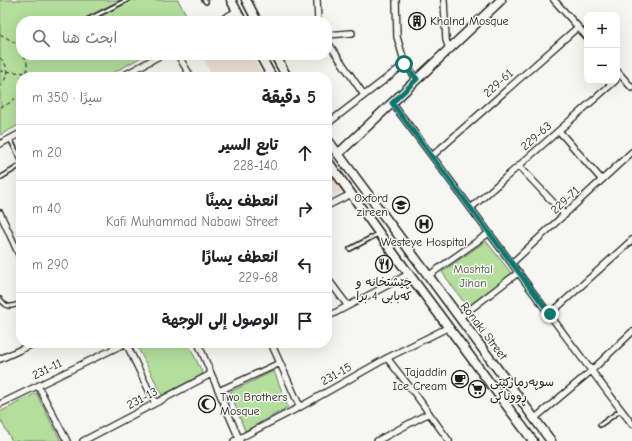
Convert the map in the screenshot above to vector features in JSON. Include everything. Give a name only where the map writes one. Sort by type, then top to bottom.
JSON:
[{"type":"main road","points":[[231,0],[240,16]]},
{"type":"main road","points":[[248,0],[255,16]]},
{"type":"main road","points":[[338,154],[501,0]]},
{"type":"main road","points":[[263,60],[269,72]]},
{"type":"main road","points":[[277,60],[281,72]]},
{"type":"main road","name":"Ronaki Street","points":[[332,146],[550,441]]},
{"type":"main road","points":[[332,167],[533,441]]},
{"type":"street","points":[[317,0],[318,16]]},
{"type":"street","points":[[396,0],[397,37],[404,64],[417,79]]},
{"type":"street","points":[[444,0],[446,40],[449,49]]},
{"type":"street","points":[[554,0],[584,34]]},
{"type":"street","points":[[228,16],[237,11]]},
{"type":"street","name":"229-61","points":[[432,156],[578,27]]},
{"type":"street","points":[[332,35],[352,33]]},
{"type":"street","points":[[332,48],[364,95]]},
{"type":"street","points":[[130,72],[151,60]]},
{"type":"street","points":[[181,60],[188,72]]},
{"type":"street","points":[[332,120],[404,64]]},
{"type":"street","points":[[620,80],[632,88]]},
{"type":"street","name":"229-63","points":[[471,208],[612,84]]},
{"type":"street","points":[[392,103],[519,272],[591,371],[632,423]]},
{"type":"street","points":[[559,130],[602,180]]},
{"type":"street","points":[[0,144],[16,136]]},
{"type":"street","name":"229-71","points":[[512,263],[632,152]]},
{"type":"street","points":[[519,166],[565,215]]},
{"type":"street","points":[[332,204],[351,194]]},
{"type":"street","points":[[0,213],[16,247]]},
{"type":"street","points":[[428,276],[489,234]]},
{"type":"street","points":[[550,314],[632,240]]},
{"type":"street","points":[[459,318],[519,272]]},
{"type":"street","points":[[332,314],[409,274]]},
{"type":"street","points":[[332,285],[348,306]]},
{"type":"street","name":"231-15","points":[[237,440],[300,407],[387,358],[449,327]]},
{"type":"street","points":[[534,419],[591,371],[632,332]]},
{"type":"street","points":[[0,359],[25,348]]},
{"type":"street","name":"231-11","points":[[0,404],[116,348]]},
{"type":"street","points":[[128,348],[155,404]]},
{"type":"street","points":[[200,348],[219,391],[237,440]]},
{"type":"street","points":[[275,348],[280,363],[300,407]]},
{"type":"street","points":[[387,358],[449,441]]},
{"type":"street","points":[[219,391],[280,363]]},
{"type":"street","name":"231-13","points":[[83,441],[211,374]]},
{"type":"street","points":[[38,386],[67,441]]},
{"type":"street","points":[[377,441],[429,413]]},
{"type":"lane","points":[[95,16],[127,0]]},
{"type":"lane","points":[[10,139],[16,150]]},
{"type":"lane","points":[[0,178],[16,168]]},
{"type":"lane","points":[[350,249],[380,234]]},
{"type":"lane","points":[[0,299],[8,307],[16,305]]},
{"type":"lane","points":[[600,425],[621,410]]},
{"type":"path","points":[[0,34],[16,44]]},
{"type":"path","points":[[0,58],[6,65],[7,72],[4,82],[0,86]]},
{"type":"path","points":[[26,60],[27,72]]},
{"type":"path","points":[[0,72],[16,72]]},
{"type":"path","points":[[0,108],[16,98]]},
{"type":"shaded area","points":[[204,60],[254,60],[261,72],[210,72]]},
{"type":"shaded area","points":[[332,171],[347,190],[332,197]]},
{"type":"green space","points":[[0,0],[178,0],[187,16],[16,16],[16,60],[136,60],[115,72],[16,72],[16,127],[0,135]]},
{"type":"green space","name":"Mashtal Jihan","points":[[486,241],[512,274],[468,308],[442,272]]},
{"type":"green space","points":[[138,348],[190,348],[203,374],[162,395]]},
{"type":"green space","points":[[274,371],[288,407],[245,431],[230,392]]},
{"type":"green space","points":[[36,393],[61,441],[12,441],[0,419],[0,412]]},
{"type":"place","name":"Khalnd Mosque","points":[[417,21]]},
{"type":"place","name":"Oxford zireen","points":[[401,205]]},
{"type":"place","name":"Westeye Hospital","points":[[424,224]]},
{"type":"place","name":"چێشتخانە و کەبابی 4 برا","points":[[384,264]]},
{"type":"place","name":"Tajaddin Ice Cream","points":[[460,379]]},
{"type":"place","name":"سوپەرمارکێتی ڕووناکی","points":[[477,389]]},
{"type":"place","name":"Two Brothers Mosque","points":[[207,404]]},
{"type":"route","points":[[404,64],[417,79],[392,103],[550,314]]}]
